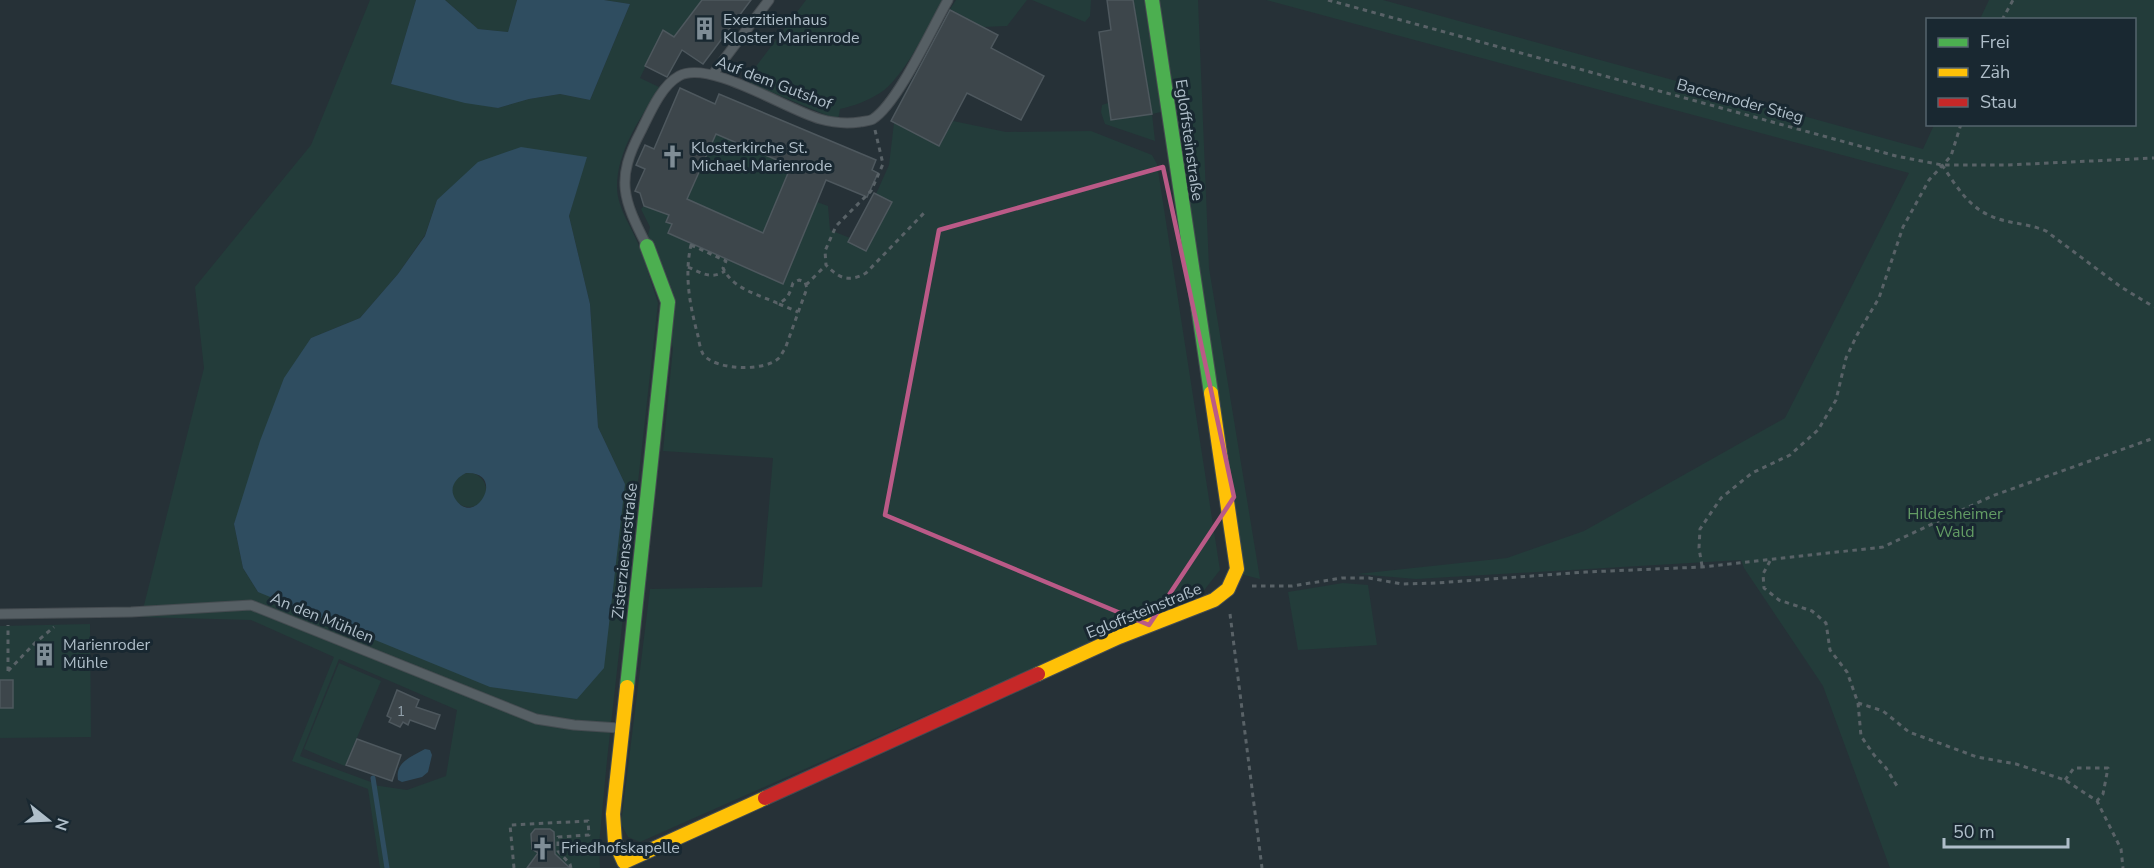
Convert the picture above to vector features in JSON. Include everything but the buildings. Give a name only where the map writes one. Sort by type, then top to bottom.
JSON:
[{"type":"street","name":"Egloffsteinstraße","points":[[624,862],[1119,638],[1214,600],[1228,589],[1237,569],[1152,0]]},
{"type":"street","name":"Zisterzienserstraße","points":[[624,862],[615,842],[613,814],[668,302],[647,246]]},
{"type":"lane","points":[[713,74],[769,0]]},
{"type":"lane","points":[[872,120],[894,97],[948,0]]},
{"type":"lane","name":"Auf dem Gutshof","points":[[647,246],[629,211],[624,190],[625,169],[632,147],[651,110],[670,82],[681,74],[694,72],[713,74],[818,119],[845,124],[872,120]]},
{"type":"lane","name":"An den Mühlen","points":[[4,614],[131,612],[250,605],[536,719],[574,725],[622,728]]},
{"type":"path","name":"Baccenroder Stieg","points":[[1328,0],[1873,150],[1942,165],[2007,165],[2154,158]]},
{"type":"path","points":[[2003,18],[2013,0]]},
{"type":"path","points":[[872,120],[883,164],[871,192],[836,226],[825,251],[826,265],[834,273],[847,279],[866,273],[924,213]]},
{"type":"path","points":[[1702,567],[1699,548],[1700,529],[1721,498],[1752,473],[1790,455],[1818,430],[1836,400],[1846,358],[1879,298],[1903,227],[1919,196],[1951,156],[1960,126]]},
{"type":"path","points":[[1942,165],[1961,195],[1989,216],[2034,225],[2046,231],[2121,287],[2154,307]]},
{"type":"path","points":[[777,303],[784,302],[788,297],[793,283],[799,280],[805,282],[807,288],[798,313],[785,349],[779,358],[768,364],[750,368],[727,366],[710,360],[703,353],[691,310],[688,267],[691,245],[726,261],[724,271],[734,284],[798,313]]},
{"type":"path","points":[[806,285],[826,265]]},
{"type":"path","points":[[688,267],[711,277],[724,271]]},
{"type":"path","points":[[1262,868],[1230,621],[1228,589],[1241,585],[1292,586],[1342,578],[1369,578],[1402,584],[1436,583],[1586,572],[1702,567],[1883,547],[1992,496],[2154,438]]},
{"type":"path","points":[[1770,561],[1763,574],[1764,588],[1779,600],[1812,611],[1826,623],[1830,650],[1847,672],[1858,703],[1861,736],[1897,786]]},
{"type":"path","points":[[4,614],[8,671],[35,643],[60,622],[61,612]]},
{"type":"path","points":[[1858,703],[1883,711],[1909,732],[1977,756],[2016,764],[2066,780],[2097,801],[2121,849],[2122,868]]},
{"type":"path","points":[[2066,780],[2074,768],[2108,768],[2103,794],[2097,801]]},
{"type":"path","points":[[513,868],[510,825],[588,821],[589,835],[558,837],[558,851],[571,868]]},
{"type":"highlighted area","points":[[1163,167],[1234,497],[1149,625],[885,515],[939,230]]},
{"type":"green space","points":[[370,0],[416,0],[391,84],[498,108],[529,99],[560,94],[590,100],[630,4],[604,0],[702,0],[674,37],[663,31],[640,78],[661,88],[632,134],[618,174],[617,187],[620,203],[638,243],[658,303],[607,760],[599,845],[600,868],[380,868],[368,789],[292,761],[334,657],[251,620],[141,617],[204,368],[195,287],[311,145]],"holes":[[[586,157],[569,216],[590,304],[598,427],[625,484],[258,592],[243,568],[234,524],[311,338],[360,318],[398,274],[425,235],[437,200]],[[339,659],[457,710],[446,776],[407,790],[373,785],[371,782],[300,756]]]},
{"type":"green space","points":[[445,0],[517,0],[508,32],[478,29]]},
{"type":"green space","points":[[806,0],[944,0],[898,76],[875,96],[840,109],[838,120],[745,81]]},
{"type":"green space","points":[[956,0],[1027,0],[1007,26],[983,27],[950,9]]},
{"type":"green space","points":[[1032,0],[1091,0],[1090,16],[1085,22]]},
{"type":"green space","points":[[1133,0],[1144,0],[1161,112],[1152,114],[1155,141],[1105,124],[1101,112],[1102,105],[1108,103],[1152,113]]},
{"type":"green space","points":[[1158,0],[1198,0],[1209,268],[1260,579],[1244,575]]},
{"type":"green space","name":"Hildesheimer Wald","points":[[1266,0],[1383,0],[1923,149],[1934,126],[2136,126],[2136,18],[1980,18],[1989,0],[2154,0],[2154,868],[1890,868],[1823,686],[1744,568],[1741,560],[1416,579],[1357,574],[1507,558],[1584,531],[1785,418],[1909,173]]},
{"type":"green space","points":[[953,121],[1006,132],[1091,131],[1152,155],[1157,164],[1220,570],[1202,593],[640,842],[628,837],[621,824],[650,589],[762,587],[773,458],[663,451],[673,348],[648,235],[650,227],[641,209],[644,206],[672,208],[666,222],[672,224],[668,233],[783,284],[817,202],[828,206],[830,230],[850,238],[848,242],[866,251],[892,203],[876,194],[889,165],[894,123],[939,146]]},
{"type":"green space","points":[[716,134],[791,166],[763,233],[687,199]]},
{"type":"green space","points":[[469,473],[481,478],[486,490],[481,502],[469,507],[457,502],[452,490],[457,478]]},
{"type":"green space","points":[[1343,583],[1368,585],[1377,645],[1298,650],[1288,592]]},
{"type":"green space","points":[[90,624],[91,737],[0,738],[0,626]]},
{"type":"green space","points":[[339,663],[381,681],[345,766],[304,749]]},
{"type":"water","points":[[416,0],[445,0],[478,29],[508,32],[517,0],[604,0],[630,4],[590,100],[560,94],[529,99],[498,108],[465,103],[391,84]]},
{"type":"water","points":[[521,147],[587,157],[569,216],[590,304],[598,427],[625,484],[604,668],[577,699],[490,687],[258,592],[243,568],[234,524],[260,441],[284,378],[311,338],[360,318],[398,274],[425,236],[437,200],[478,162]],"holes":[[[466,473],[478,475],[485,480],[484,496],[472,507],[464,507],[454,496],[454,484]]]},
{"type":"water","points":[[425,749],[430,750],[432,755],[428,772],[422,777],[402,782],[398,780],[402,764]]},
{"type":"waterway","points":[[373,778],[387,868]]},
{"type":"traffic: fast","points":[[1152,0],[1211,393]]},
{"type":"traffic: fast","points":[[627,687],[668,302],[647,246]]},
{"type":"traffic: slow","points":[[1038,674],[1119,637],[1214,600],[1228,589],[1237,569],[1211,393]]},
{"type":"traffic: slow","points":[[627,687],[613,814],[615,842],[624,862],[765,798]]},
{"type":"traffic: jam","points":[[765,798],[1038,674]]},
{"type":"place","name":"Exerzitienhaus Kloster Marienrode","points":[[705,29]]},
{"type":"place","name":"Klosterkirche St. Michael Marienrode","points":[[673,157]]},
{"type":"place","name":"Marienroder Mühle","points":[[45,654]]},
{"type":"place","name":"Friedhofskapelle","points":[[543,848]]}]
